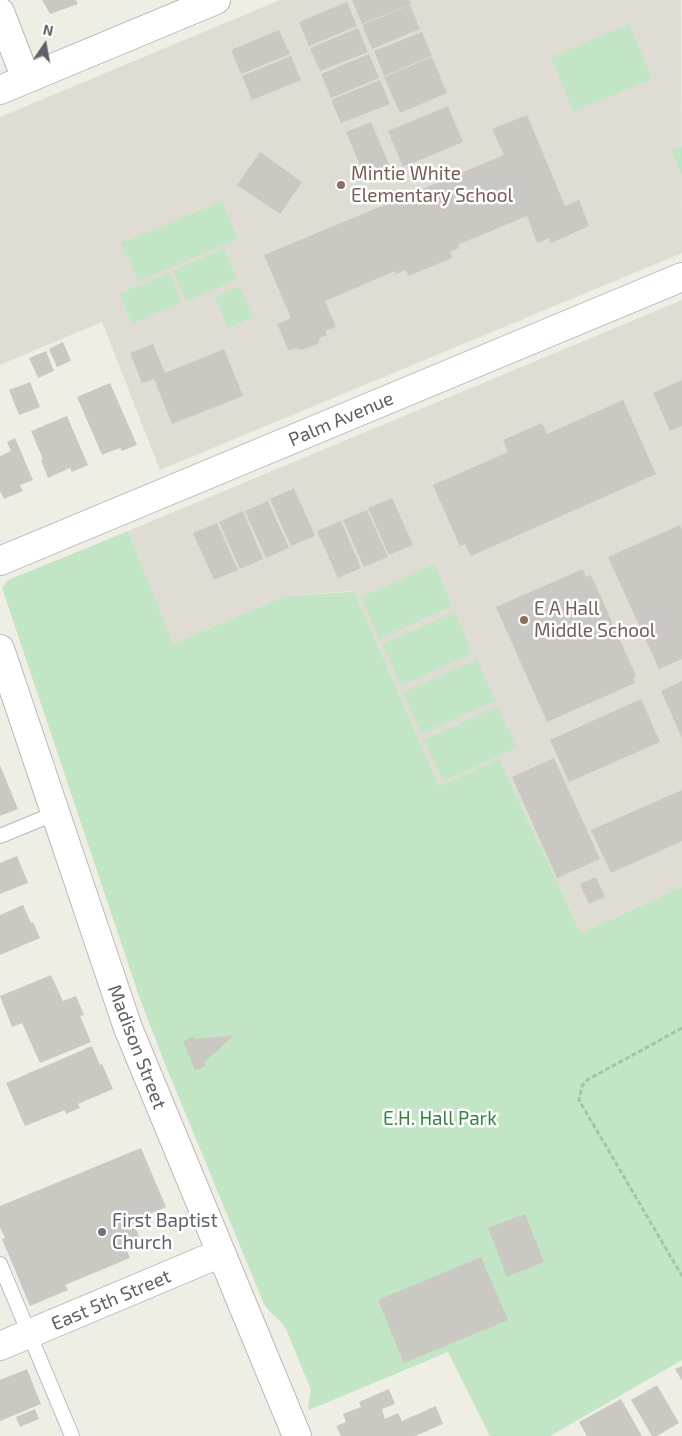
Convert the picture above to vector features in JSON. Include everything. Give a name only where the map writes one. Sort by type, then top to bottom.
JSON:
[{"type":"street","points":[[0,90],[216,0]]},
{"type":"street","points":[[0,12],[26,79]]},
{"type":"street","name":"Palm Avenue","points":[[0,561],[682,277]]},
{"type":"street","name":"Madison Street","points":[[0,649],[128,1028],[298,1436]]},
{"type":"street","name":"East 5th Street","points":[[0,1346],[221,1253]]},
{"type":"lane","points":[[0,836],[56,813]]},
{"type":"lane","points":[[0,1264],[72,1436]]},
{"type":"path","points":[[682,1028],[587,1080],[582,1086],[579,1100],[682,1276]]},
{"type":"shaded area","name":"Mintie White Elementary School","points":[[280,0],[681,0],[682,253],[160,470],[102,322],[0,365],[0,117]]},
{"type":"shaded area","name":"E A Hall Middle School","points":[[682,300],[682,887],[581,933],[499,760],[439,786],[354,591],[285,596],[172,645],[128,531]]},
{"type":"green space","points":[[629,24],[652,79],[573,112],[551,57]]},
{"type":"green space","points":[[682,146],[682,176],[671,151]]},
{"type":"green space","points":[[222,201],[238,239],[138,281],[121,243]]},
{"type":"green space","points":[[224,248],[237,279],[186,302],[173,271]]},
{"type":"green space","points":[[170,272],[181,303],[132,324],[119,294]]},
{"type":"green space","points":[[239,286],[253,317],[228,328],[215,297]]},
{"type":"green space","name":"E.H. Hall Park","points":[[128,531],[173,644],[285,596],[354,591],[439,786],[499,759],[581,933],[682,887],[682,1360],[550,1436],[490,1436],[448,1352],[309,1410],[311,1390],[286,1329],[264,1304],[140,999],[2,588],[8,580]]},
{"type":"green space","points":[[434,564],[452,606],[379,639],[361,597]]},
{"type":"green space","points":[[455,612],[473,653],[401,686],[382,644]]},
{"type":"green space","points":[[477,659],[495,701],[421,734],[403,692]]},
{"type":"green space","points":[[498,706],[516,748],[443,781],[424,740]]},
{"type":"building","points":[[42,0],[76,0],[78,4],[50,14]]},
{"type":"building","points":[[352,0],[409,0],[411,4],[362,24]]},
{"type":"building","points":[[347,2],[357,26],[309,46],[299,22]]},
{"type":"building","points":[[410,5],[420,29],[372,49],[362,25]]},
{"type":"building","points":[[358,28],[368,52],[320,71],[310,48]]},
{"type":"building","points":[[279,30],[290,54],[241,74],[231,50]]},
{"type":"building","points":[[422,32],[432,56],[384,76],[374,51]]},
{"type":"building","points":[[369,54],[379,78],[331,98],[321,74]]},
{"type":"building","points":[[291,56],[301,80],[252,100],[242,76]]},
{"type":"building","points":[[432,57],[447,93],[400,113],[384,77]]},
{"type":"building","points":[[380,80],[390,104],[341,123],[331,100]]},
{"type":"building","points":[[448,106],[463,142],[403,167],[388,131]]},
{"type":"building","points":[[527,115],[565,206],[579,200],[589,226],[551,243],[549,238],[537,243],[527,216],[457,245],[459,248],[450,252],[452,258],[408,276],[406,270],[396,274],[395,271],[325,301],[336,327],[325,331],[327,335],[320,338],[318,344],[301,350],[296,348],[289,351],[277,324],[291,318],[264,255],[504,155],[492,129]]},
{"type":"building","points":[[371,122],[391,169],[366,179],[346,132]]},
{"type":"building","points":[[260,152],[302,182],[280,214],[237,185]]},
{"type":"building","points":[[63,342],[71,361],[57,367],[49,349]]},
{"type":"building","points":[[153,344],[165,373],[224,349],[243,396],[172,424],[154,379],[142,383],[130,353]]},
{"type":"building","points":[[46,351],[54,371],[38,378],[29,358]]},
{"type":"building","points":[[682,380],[682,426],[670,431],[653,393]]},
{"type":"building","points":[[30,382],[40,407],[19,415],[9,390]]},
{"type":"building","points":[[110,383],[137,445],[122,451],[120,448],[102,455],[77,397]]},
{"type":"building","points":[[623,400],[656,474],[471,556],[465,544],[460,546],[433,485],[508,452],[503,440],[542,423],[547,434]]},
{"type":"building","points":[[67,416],[88,465],[72,472],[70,468],[48,478],[41,460],[43,459],[31,431]]},
{"type":"building","points":[[15,438],[33,480],[20,485],[23,491],[4,499],[0,491],[0,456],[11,451],[7,442]]},
{"type":"building","points":[[294,488],[315,536],[291,546],[270,499]]},
{"type":"building","points":[[392,498],[413,545],[389,555],[368,508]]},
{"type":"building","points":[[268,501],[289,548],[266,558],[245,511]]},
{"type":"building","points":[[367,510],[388,557],[364,567],[343,520]]},
{"type":"building","points":[[243,511],[263,559],[240,569],[219,522]]},
{"type":"building","points":[[341,521],[361,568],[338,578],[317,531]]},
{"type":"building","points":[[217,523],[238,570],[214,580],[193,533]]},
{"type":"building","points":[[680,525],[682,530],[682,659],[659,669],[608,557]]},
{"type":"building","points":[[583,569],[586,577],[591,575],[636,676],[633,678],[635,683],[547,722],[496,607]]},
{"type":"building","points":[[682,681],[682,738],[661,691]]},
{"type":"building","points":[[641,699],[660,742],[569,782],[550,740]]},
{"type":"building","points":[[554,758],[600,859],[557,878],[512,777]]},
{"type":"building","points":[[0,765],[18,809],[0,816]]},
{"type":"building","points":[[682,790],[682,841],[611,873],[591,830]]},
{"type":"building","points":[[17,856],[28,883],[0,894],[0,863]]},
{"type":"building","points":[[596,877],[605,897],[589,904],[580,884]]},
{"type":"building","points":[[23,905],[40,938],[0,955],[0,915]]},
{"type":"building","points":[[51,975],[63,1001],[76,996],[84,1015],[80,1016],[91,1042],[40,1063],[22,1023],[12,1027],[0,996]]},
{"type":"building","points":[[234,1035],[204,1063],[206,1066],[195,1070],[183,1041],[194,1036],[195,1039]]},
{"type":"building","points":[[92,1046],[113,1089],[78,1104],[80,1108],[66,1114],[65,1110],[25,1126],[6,1083]]},
{"type":"building","points":[[141,1148],[166,1207],[133,1221],[139,1236],[123,1242],[130,1258],[65,1285],[68,1290],[30,1306],[2,1239],[5,1238],[0,1227],[0,1206]]},
{"type":"building","points":[[525,1214],[544,1262],[507,1277],[488,1228]]},
{"type":"building","points":[[481,1257],[508,1320],[404,1363],[378,1300]]},
{"type":"building","points":[[682,1366],[682,1381],[675,1369]]},
{"type":"building","points":[[27,1369],[41,1404],[0,1421],[0,1380]]},
{"type":"building","points":[[657,1385],[679,1423],[657,1436],[652,1436],[631,1400]]},
{"type":"building","points":[[389,1389],[395,1404],[382,1409],[385,1419],[398,1413],[402,1421],[436,1406],[443,1424],[415,1436],[341,1436],[336,1426],[346,1422],[343,1414],[361,1407],[359,1402]]},
{"type":"building","points":[[621,1399],[642,1436],[587,1436],[579,1422]]},
{"type":"building","points":[[35,1409],[39,1419],[20,1427],[16,1417]]},
{"type":"place","name":"Mintie White Elementary School","points":[[341,185]]},
{"type":"place","name":"E A Hall Middle School","points":[[524,620]]},
{"type":"place","name":"First Baptist Church","points":[[102,1232]]}]
